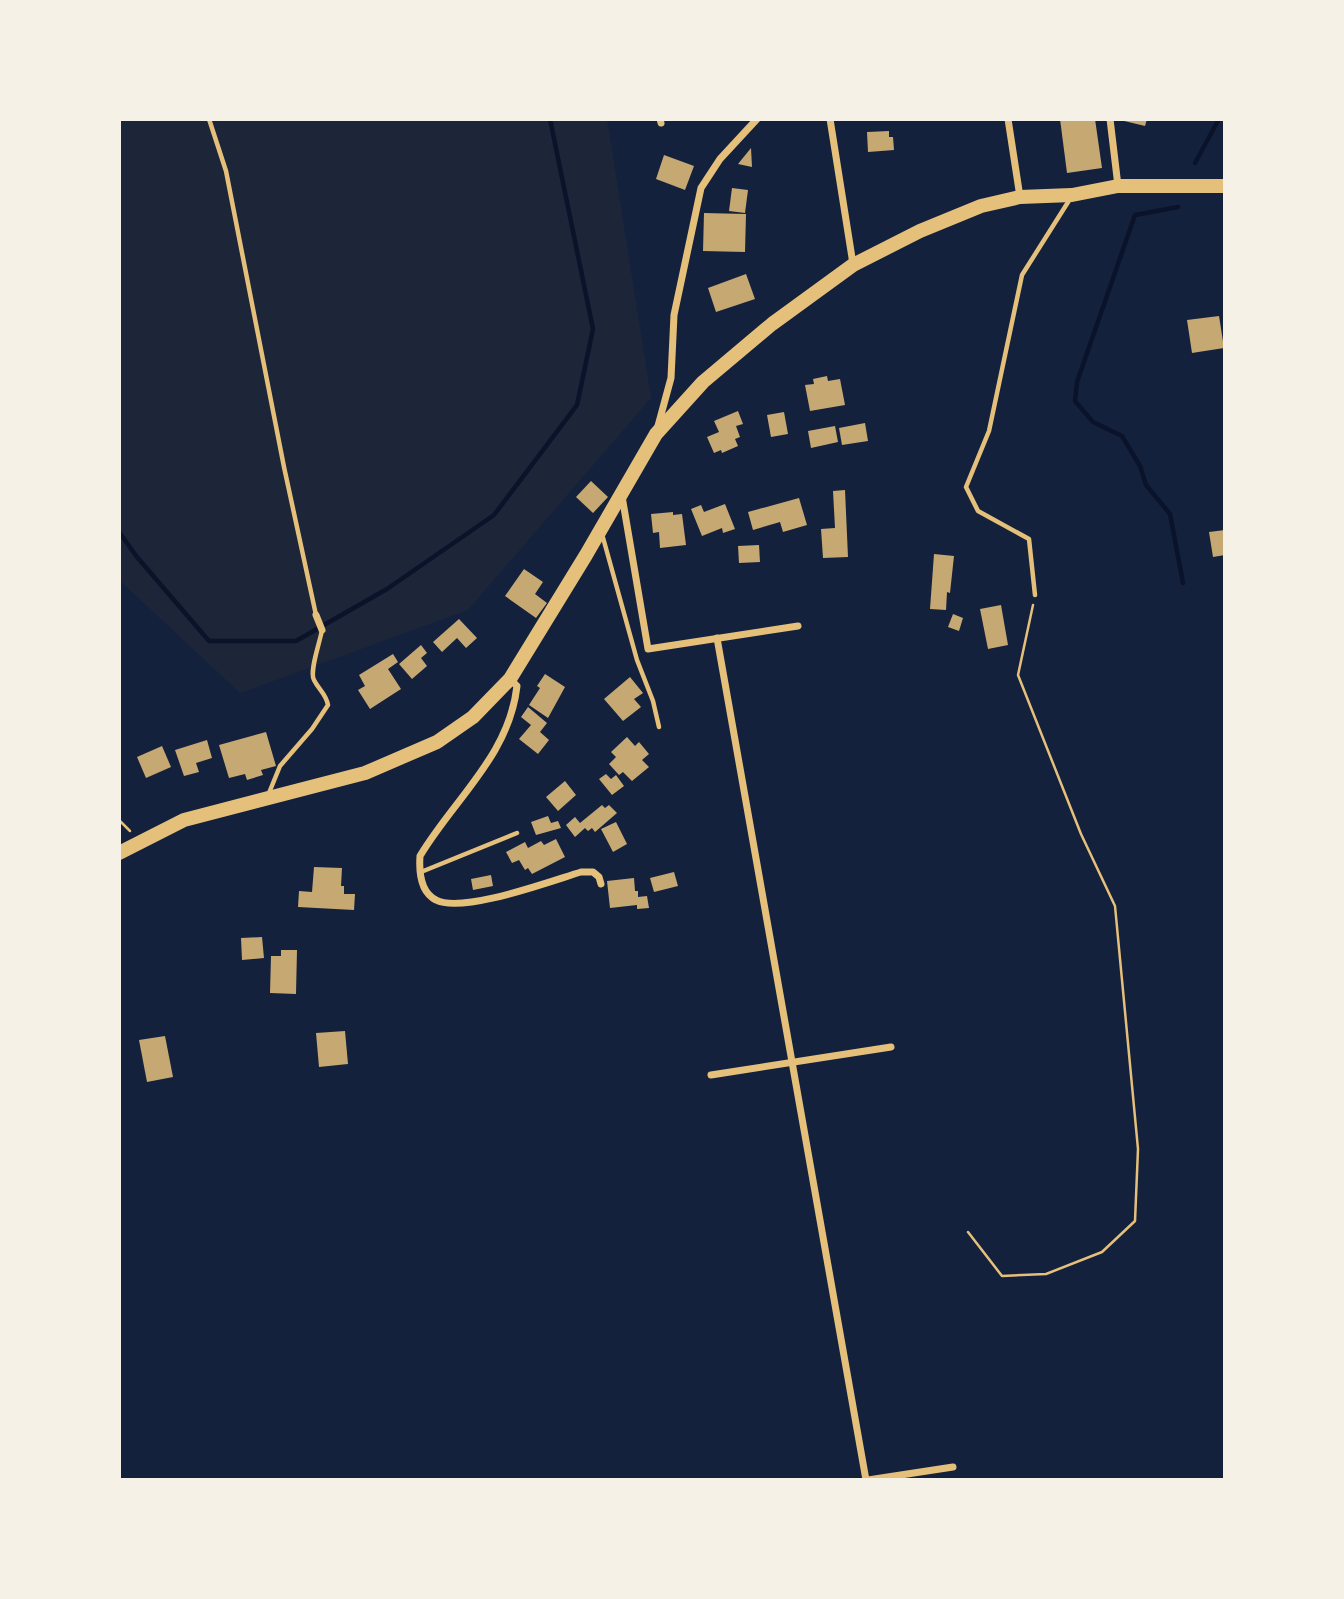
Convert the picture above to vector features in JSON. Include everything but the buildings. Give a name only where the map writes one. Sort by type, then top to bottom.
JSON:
[{"type":"main road","points":[[119,853],[184,820],[365,773],[437,742],[473,717],[509,679],[601,530],[656,434],[703,382],[772,324],[853,265],[920,231],[968,211],[1020,197],[1072,195],[1118,186],[1225,186]]},
{"type":"street","points":[[656,434],[671,378],[674,315],[701,188],[720,159],[757,119]]},
{"type":"street","points":[[830,119],[853,265]]},
{"type":"street","points":[[1008,119],[1020,197]]},
{"type":"street","points":[[1110,119],[1118,186]]},
{"type":"street","points":[[621,495],[648,649],[798,626]]},
{"type":"street","points":[[316,615],[322,630]]},
{"type":"street","points":[[717,638],[867,1480],[953,1467]]},
{"type":"street","points":[[509,679],[517,687],[510,723],[496,752],[428,841],[420,856],[419,873],[426,891],[435,900],[447,903],[507,895],[581,872],[593,872],[599,877],[601,884]]},
{"type":"street","points":[[711,1075],[891,1046]]},
{"type":"lane","points":[[209,119],[226,171],[316,615]]},
{"type":"lane","points":[[1035,595],[1029,539],[978,511],[966,487],[989,431],[1022,275],[1072,195]]},
{"type":"lane","points":[[601,530],[637,660],[653,701],[659,727]]},
{"type":"lane","points":[[268,797],[280,766],[312,729],[328,705],[311,671],[318,654],[322,630]]},
{"type":"lane","points":[[419,873],[517,833]]},
{"type":"path","points":[[968,1232],[1002,1276],[1046,1274],[1102,1252],[1135,1221],[1138,1149],[1115,906],[1081,834],[1018,675],[1035,595]]},
{"type":"shaded area","points":[[119,119],[607,119],[651,398],[468,610],[240,693],[119,580]]},
{"type":"waterway","points":[[119,532],[209,641],[296,641],[387,589],[494,515],[577,405],[593,329],[550,119]]},
{"type":"waterway","points":[[1195,163],[1219,119]]},
{"type":"waterway","points":[[1178,207],[1135,215],[1077,382],[1075,401],[1093,422],[1122,436],[1140,466],[1146,485],[1170,514],[1183,583]]}]
